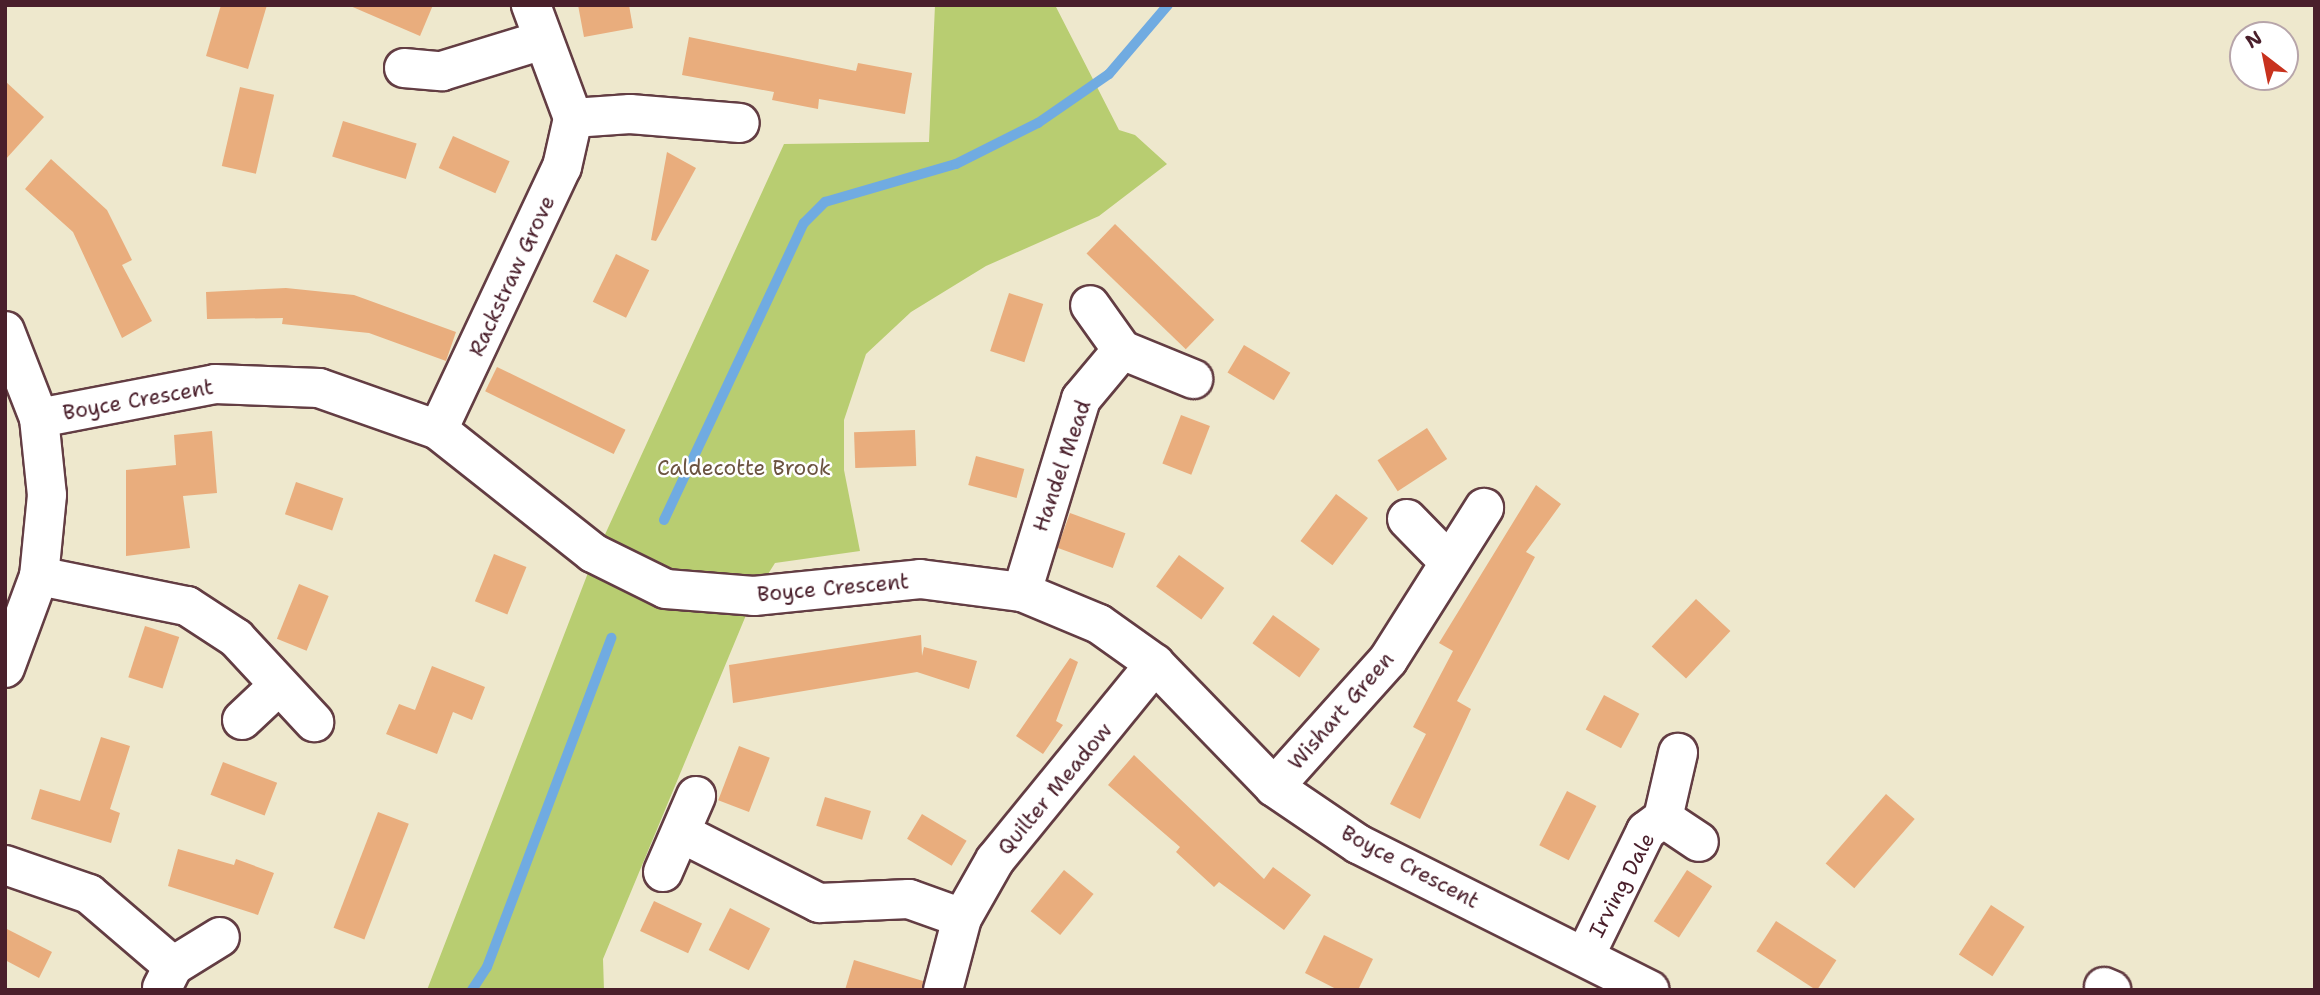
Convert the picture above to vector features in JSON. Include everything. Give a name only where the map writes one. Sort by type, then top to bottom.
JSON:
[{"type":"street","points":[[404,68],[442,71],[477,64],[537,22],[573,118],[631,114],[740,123]]},
{"type":"street","name":"Rackstraw Grove","points":[[438,430],[562,167],[573,118]]},
{"type":"street","points":[[1090,305],[1122,350],[1193,379]]},
{"type":"street","points":[[5,331],[39,418],[47,495],[39,576],[5,668]]},
{"type":"street","name":"Handel Mead","points":[[1022,592],[1081,399],[1122,350]]},
{"type":"street","name":"Boyce Crescent","points":[[39,418],[215,384],[320,388],[438,430],[593,553],[666,589],[754,596],[920,579],[1022,592],[1099,624],[1155,664],[1275,787],[1359,844],[1649,990]]},
{"type":"street","name":"Wishart Green","points":[[1275,787],[1388,660],[1447,560],[1484,508]]},
{"type":"street","points":[[1407,519],[1447,560]]},
{"type":"street","points":[[39,576],[187,606],[236,638],[277,687],[314,722]]},
{"type":"street","name":"Quilter Meadow","points":[[943,990],[962,918],[995,860],[1155,664]]},
{"type":"street","points":[[242,720],[277,687]]},
{"type":"street","name":"Irving Dale","points":[[1585,956],[1646,831],[1663,818],[1678,753]]},
{"type":"street","points":[[663,872],[696,796]]},
{"type":"street","name":"Irving Dale","points":[[1663,818],[1699,842]]},
{"type":"street","points":[[681,833],[820,903],[909,900],[962,918]]},
{"type":"street","points":[[5,865],[89,894],[167,978],[220,936]]},
{"type":"green space","name":"Caldecotte Brook","points":[[935,5],[1055,5],[1119,130],[1135,135],[1167,164],[1099,216],[986,266],[911,312],[866,354],[844,420],[844,470],[860,551],[775,563],[754,596],[603,959],[604,990],[427,990],[591,565],[784,144],[929,142]]},
{"type":"building","points":[[221,5],[267,5],[248,69],[206,56]]},
{"type":"building","points":[[348,5],[433,5],[420,36]]},
{"type":"building","points":[[578,5],[629,5],[633,28],[584,37]]},
{"type":"building","points":[[689,37],[856,71],[858,63],[912,73],[905,114],[819,99],[818,109],[772,100],[774,92],[682,75]]},
{"type":"building","points":[[5,81],[44,117],[5,160]]},
{"type":"building","points":[[240,87],[274,95],[256,174],[222,166]]},
{"type":"building","points":[[343,121],[417,144],[406,179],[332,156]]},
{"type":"building","points":[[453,136],[510,161],[495,193],[439,168]]},
{"type":"building","points":[[667,152],[696,168],[656,241],[651,240]]},
{"type":"building","points":[[51,159],[107,210],[132,260],[122,265],[152,321],[122,338],[73,232],[25,189]]},
{"type":"building","points":[[1115,224],[1214,320],[1186,349],[1087,253]]},
{"type":"building","points":[[616,254],[649,270],[626,318],[593,302]]},
{"type":"building","points":[[286,288],[354,295],[456,332],[446,361],[369,333],[282,324],[283,318],[207,319],[206,292]]},
{"type":"building","points":[[1009,293],[1043,304],[1024,362],[990,351]]},
{"type":"building","points":[[1244,345],[1290,373],[1274,400],[1228,372]]},
{"type":"building","points":[[497,367],[626,430],[614,454],[485,391]]},
{"type":"building","points":[[1181,415],[1210,426],[1191,475],[1162,464]]},
{"type":"building","points":[[1427,428],[1447,459],[1398,491],[1378,460]]},
{"type":"building","points":[[915,430],[916,466],[855,468],[854,432]]},
{"type":"building","points":[[212,431],[217,493],[183,496],[190,548],[126,556],[126,470],[176,465],[174,435]]},
{"type":"building","points":[[976,456],[1024,469],[1017,498],[968,485]]},
{"type":"building","points":[[296,482],[343,498],[332,530],[285,514]]},
{"type":"building","points":[[1536,485],[1561,504],[1526,552],[1535,557],[1457,701],[1471,709],[1420,819],[1390,804],[1426,734],[1413,727],[1453,651],[1439,643]]},
{"type":"building","points":[[1336,494],[1368,518],[1332,565],[1300,541]]},
{"type":"building","points":[[1070,513],[1125,533],[1113,568],[1057,548]]},
{"type":"building","points":[[494,554],[526,567],[507,614],[475,601]]},
{"type":"building","points":[[1179,555],[1224,588],[1201,619],[1156,587]]},
{"type":"building","points":[[299,584],[329,596],[307,651],[277,639]]},
{"type":"building","points":[[1696,599],[1730,631],[1686,679],[1652,647]]},
{"type":"building","points":[[1273,615],[1320,649],[1299,677],[1252,643]]},
{"type":"building","points":[[145,626],[179,637],[163,688],[128,677]]},
{"type":"building","points":[[921,635],[922,656],[924,647],[977,661],[969,689],[917,672],[733,703],[729,665]]},
{"type":"building","points":[[1070,658],[1078,662],[1056,721],[1063,725],[1043,754],[1016,736]]},
{"type":"building","points":[[432,666],[485,687],[472,720],[453,712],[437,754],[386,734],[399,704],[415,710]]},
{"type":"building","points":[[1604,695],[1639,714],[1621,748],[1586,729]]},
{"type":"building","points":[[101,737],[130,746],[110,809],[120,813],[111,843],[31,819],[40,789],[80,801]]},
{"type":"building","points":[[739,746],[770,758],[749,812],[718,800]]},
{"type":"building","points":[[1134,755],[1264,879],[1273,867],[1311,895],[1284,930],[1219,882],[1214,887],[1176,852],[1180,847],[1108,785]]},
{"type":"building","points":[[223,762],[277,783],[265,815],[210,795]]},
{"type":"building","points":[[1567,791],[1596,806],[1569,860],[1539,845]]},
{"type":"building","points":[[1886,794],[1915,819],[1854,888],[1826,863]]},
{"type":"building","points":[[825,797],[871,811],[862,840],[816,826]]},
{"type":"building","points":[[378,812],[409,824],[364,940],[334,928]]},
{"type":"building","points":[[922,814],[967,841],[952,866],[907,839]]},
{"type":"building","points":[[178,849],[234,865],[236,859],[274,873],[258,915],[168,886]]},
{"type":"building","points":[[1064,870],[1094,894],[1060,935],[1031,911]]},
{"type":"building","points":[[1687,870],[1712,886],[1679,937],[1654,921]]},
{"type":"building","points":[[654,901],[702,923],[688,953],[640,931]]},
{"type":"building","points":[[1991,905],[2025,927],[1992,976],[1959,954]]},
{"type":"building","points":[[730,908],[770,928],[749,970],[709,950]]},
{"type":"building","points":[[1776,921],[1836,960],[1816,990],[1756,951]]},
{"type":"building","points":[[5,928],[52,952],[39,978],[5,960]]},
{"type":"building","points":[[1324,935],[1373,959],[1358,990],[1338,990],[1305,973]]},
{"type":"building","points":[[854,960],[923,981],[922,990],[845,990]]},
{"type":"waterway","points":[[664,520],[804,223],[825,202],[956,164],[1038,123],[1109,74],[1168,5]]},
{"type":"waterway","points":[[472,990],[487,967],[611,638]]}]
